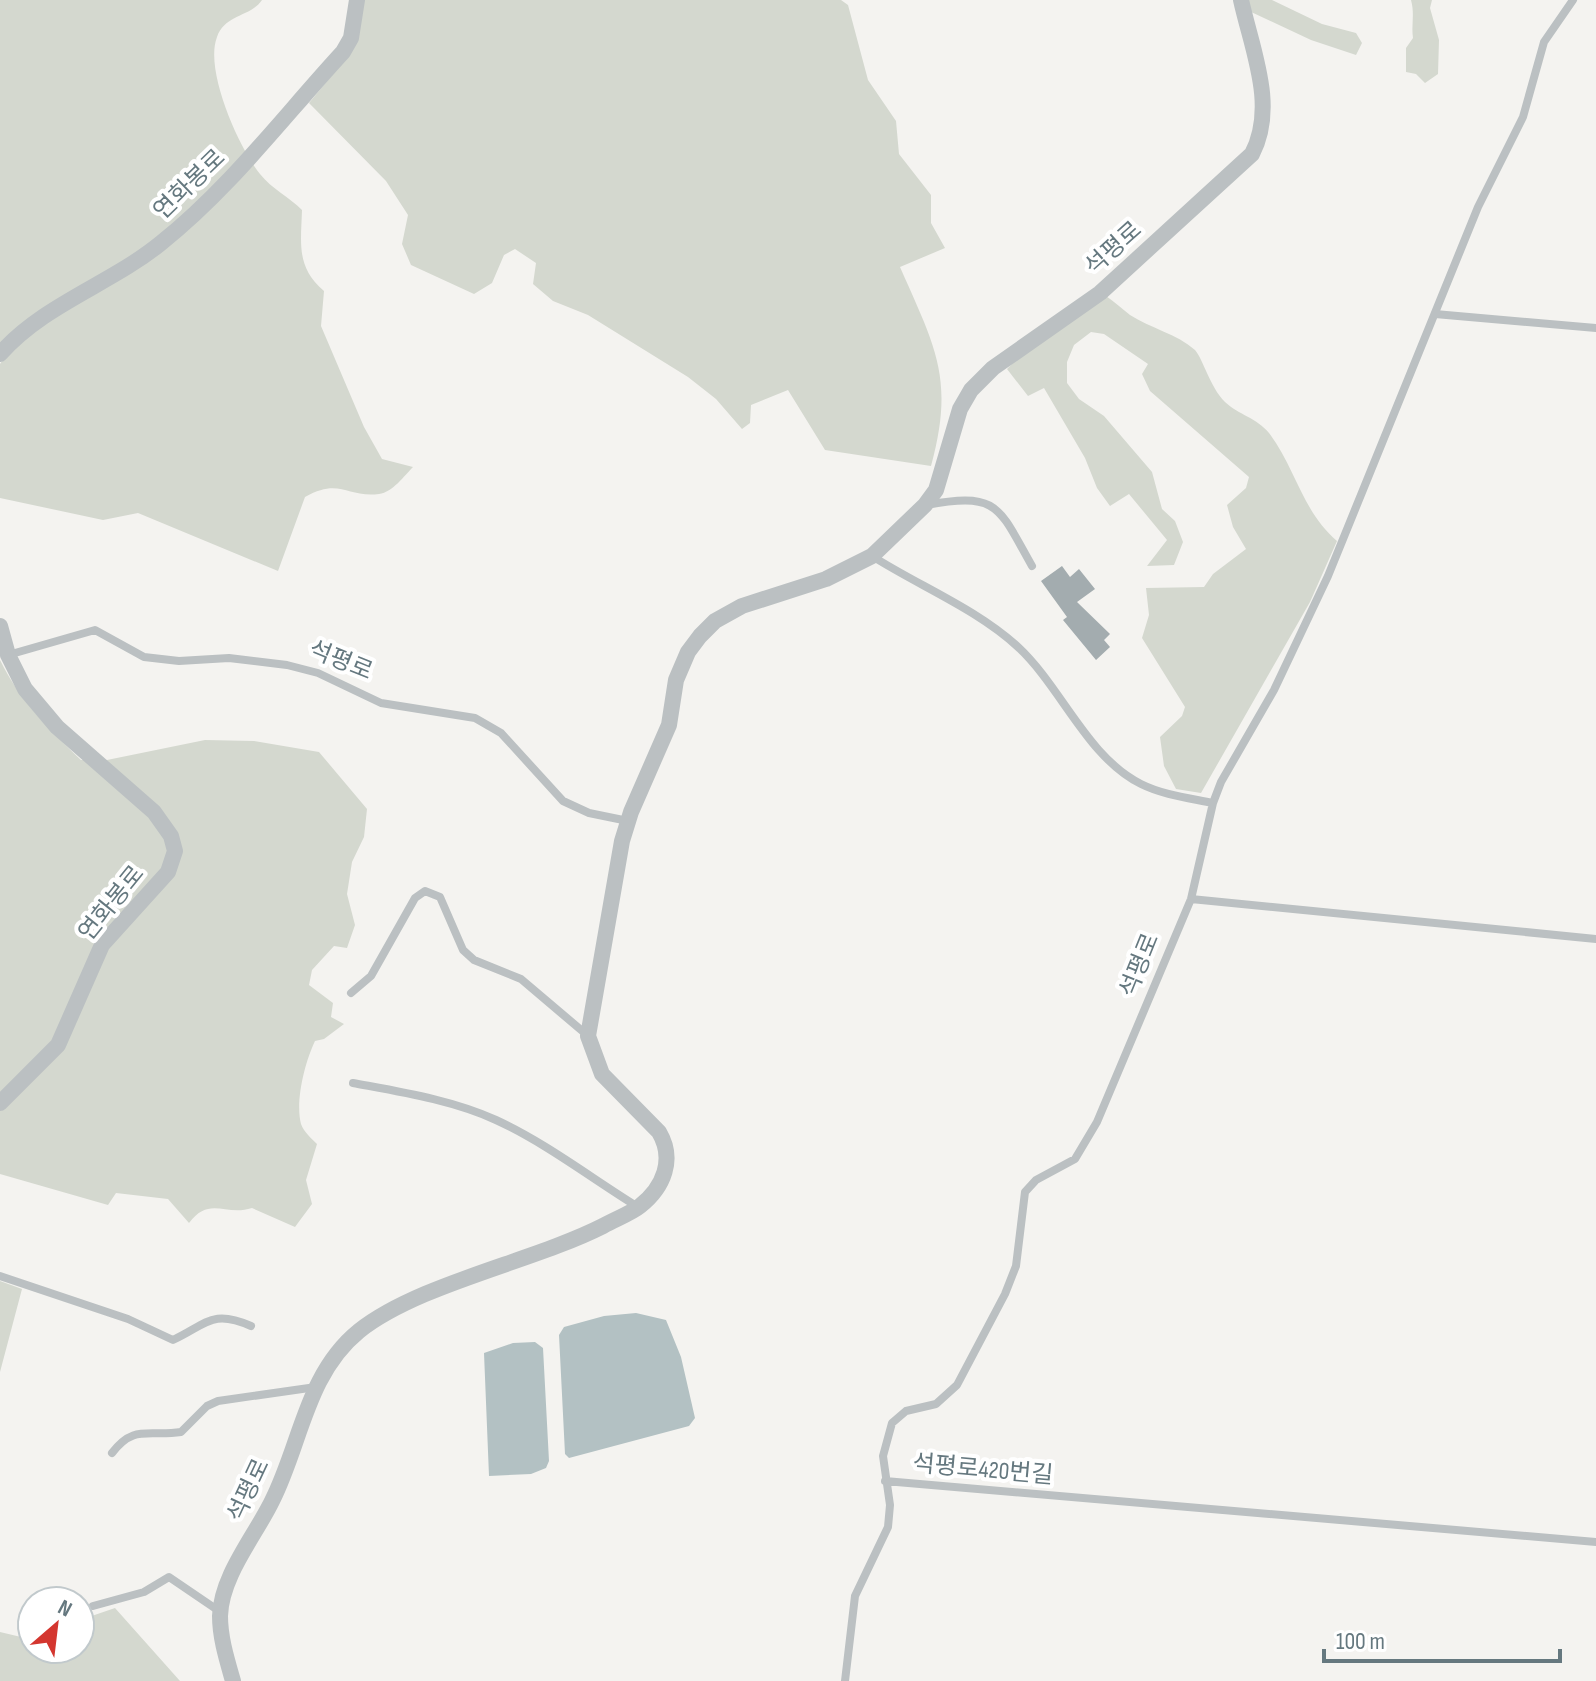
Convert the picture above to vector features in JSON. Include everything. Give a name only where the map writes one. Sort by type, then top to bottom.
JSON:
[{"type":"street","name":"연화봉로","points":[[0,354],[49,313],[140,260],[243,166],[343,52],[351,38],[357,0]]},
{"type":"street","name":"석평로","points":[[233,1681],[220,1612],[227,1585],[277,1493],[317,1387],[337,1354],[378,1318],[432,1293],[569,1243],[638,1208],[663,1178],[668,1160],[666,1144],[659,1132],[602,1074],[588,1036],[628,821],[669,725],[676,680],[688,652],[715,621],[742,606],[826,579],[872,556],[925,505],[936,490],[960,409],[971,390],[993,368],[1100,293],[1252,154],[1262,135],[1265,114],[1241,0]]},
{"type":"street","name":"연화봉로","points":[[0,626],[8,655],[25,689],[57,727],[154,812],[171,836],[175,851],[168,872],[102,945],[58,1045],[0,1103]]},
{"type":"lane","name":"석평로","points":[[885,1481],[883,1456],[892,1423],[906,1411],[936,1404],[969,1366],[1016,1266],[1025,1192],[1036,1180],[1075,1159],[1087,1142],[1191,899],[1213,803],[1230,763],[1274,690],[1328,576],[1478,207],[1523,117],[1544,42],[1573,0]]},
{"type":"lane","points":[[1435,314],[1596,328]]},
{"type":"lane","points":[[925,505],[974,499],[989,503],[1001,514],[1032,566]]},
{"type":"lane","points":[[872,556],[994,628],[1017,646],[1084,730],[1127,775],[1161,792],[1213,803]]},
{"type":"lane","name":"석평로","points":[[8,655],[95,630],[144,657],[179,661],[229,658],[301,667],[381,703],[475,718],[501,733],[563,801],[589,813],[628,821]]},
{"type":"lane","name":"석평로","points":[[351,993],[361,989],[371,976],[415,898],[425,891],[433,892],[440,897],[463,950],[474,960],[521,979],[588,1036]]},
{"type":"lane","points":[[1191,899],[1596,939]]},
{"type":"lane","points":[[353,1083],[429,1098],[493,1119],[525,1134],[638,1208]]},
{"type":"lane","points":[[0,1276],[128,1319],[173,1340],[211,1319],[234,1319],[251,1326]]},
{"type":"lane","points":[[112,1453],[125,1436],[136,1432],[181,1432],[207,1406],[218,1401],[317,1387]]},
{"type":"lane","name":"석평로420번길","points":[[845,1681],[855,1596],[888,1527],[890,1505],[885,1481],[1596,1542]]},
{"type":"lane","points":[[96,1605],[144,1592],[169,1577],[220,1612]]},
{"type":"shaded area","points":[[0,0],[262,0],[226,24],[217,37],[214,51],[219,88],[234,128],[260,174],[302,210],[304,264],[324,291],[321,326],[364,427],[382,459],[413,467],[384,493],[368,494],[335,488],[305,497],[278,571],[138,513],[103,520],[0,498],[0,364],[7,353],[0,344]]},
{"type":"shaded area","points":[[363,0],[841,0],[848,5],[868,80],[896,121],[899,154],[931,195],[931,223],[945,248],[900,267],[923,319],[938,364],[941,409],[931,466],[825,450],[788,390],[751,405],[750,423],[742,429],[716,399],[688,377],[588,315],[553,301],[533,284],[536,263],[515,249],[504,255],[492,283],[474,294],[411,265],[402,244],[408,215],[386,181],[309,103],[352,51]]},
{"type":"shaded area","points":[[1247,0],[1272,0],[1322,24],[1356,33],[1362,43],[1356,55],[1311,40],[1249,11]]},
{"type":"shaded area","points":[[1411,0],[1432,0],[1430,8],[1439,40],[1438,74],[1425,83],[1416,74],[1406,72],[1406,48],[1413,38]]},
{"type":"shaded area","points":[[1106,296],[1130,315],[1195,350],[1225,402],[1269,433],[1315,517],[1337,541],[1310,602],[1201,793],[1176,789],[1164,766],[1160,737],[1182,716],[1185,707],[1142,638],[1149,615],[1146,588],[1204,587],[1213,574],[1246,549],[1233,527],[1227,505],[1246,488],[1249,477],[1150,391],[1142,374],[1148,364],[1104,334],[1091,332],[1074,345],[1067,362],[1067,383],[1079,399],[1104,416],[1152,472],[1162,509],[1175,521],[1183,542],[1174,565],[1147,566],[1167,540],[1129,494],[1110,506],[1097,488],[1085,458],[1044,388],[1028,396],[1007,369],[1020,356]]},
{"type":"shaded area","points":[[0,660],[26,701],[81,760],[107,760],[205,740],[254,741],[319,752],[367,809],[364,837],[352,862],[347,894],[355,925],[347,948],[334,946],[312,970],[309,985],[333,1003],[331,1017],[344,1024],[324,1039],[315,1041],[305,1070],[299,1115],[301,1124],[317,1144],[306,1180],[312,1204],[295,1227],[252,1208],[211,1208],[189,1223],[168,1199],[116,1193],[108,1205],[0,1174]]},
{"type":"shaded area","points":[[0,1281],[22,1289],[0,1372]]},
{"type":"shaded area","points":[[636,1313],[666,1320],[681,1357],[695,1418],[689,1426],[569,1458],[565,1454],[559,1335],[564,1327],[604,1316]]},
{"type":"shaded area","points":[[535,1342],[543,1348],[549,1461],[546,1468],[531,1474],[489,1476],[484,1353],[513,1343]]},
{"type":"shaded area","points":[[115,1608],[180,1681],[0,1681],[0,1632],[16,1636],[16,1665],[96,1665],[96,1615]]},
{"type":"building","points":[[1062,566],[1070,577],[1079,569],[1095,589],[1077,602],[1110,634],[1104,640],[1110,647],[1096,660],[1063,620],[1067,617],[1041,581]]}]
